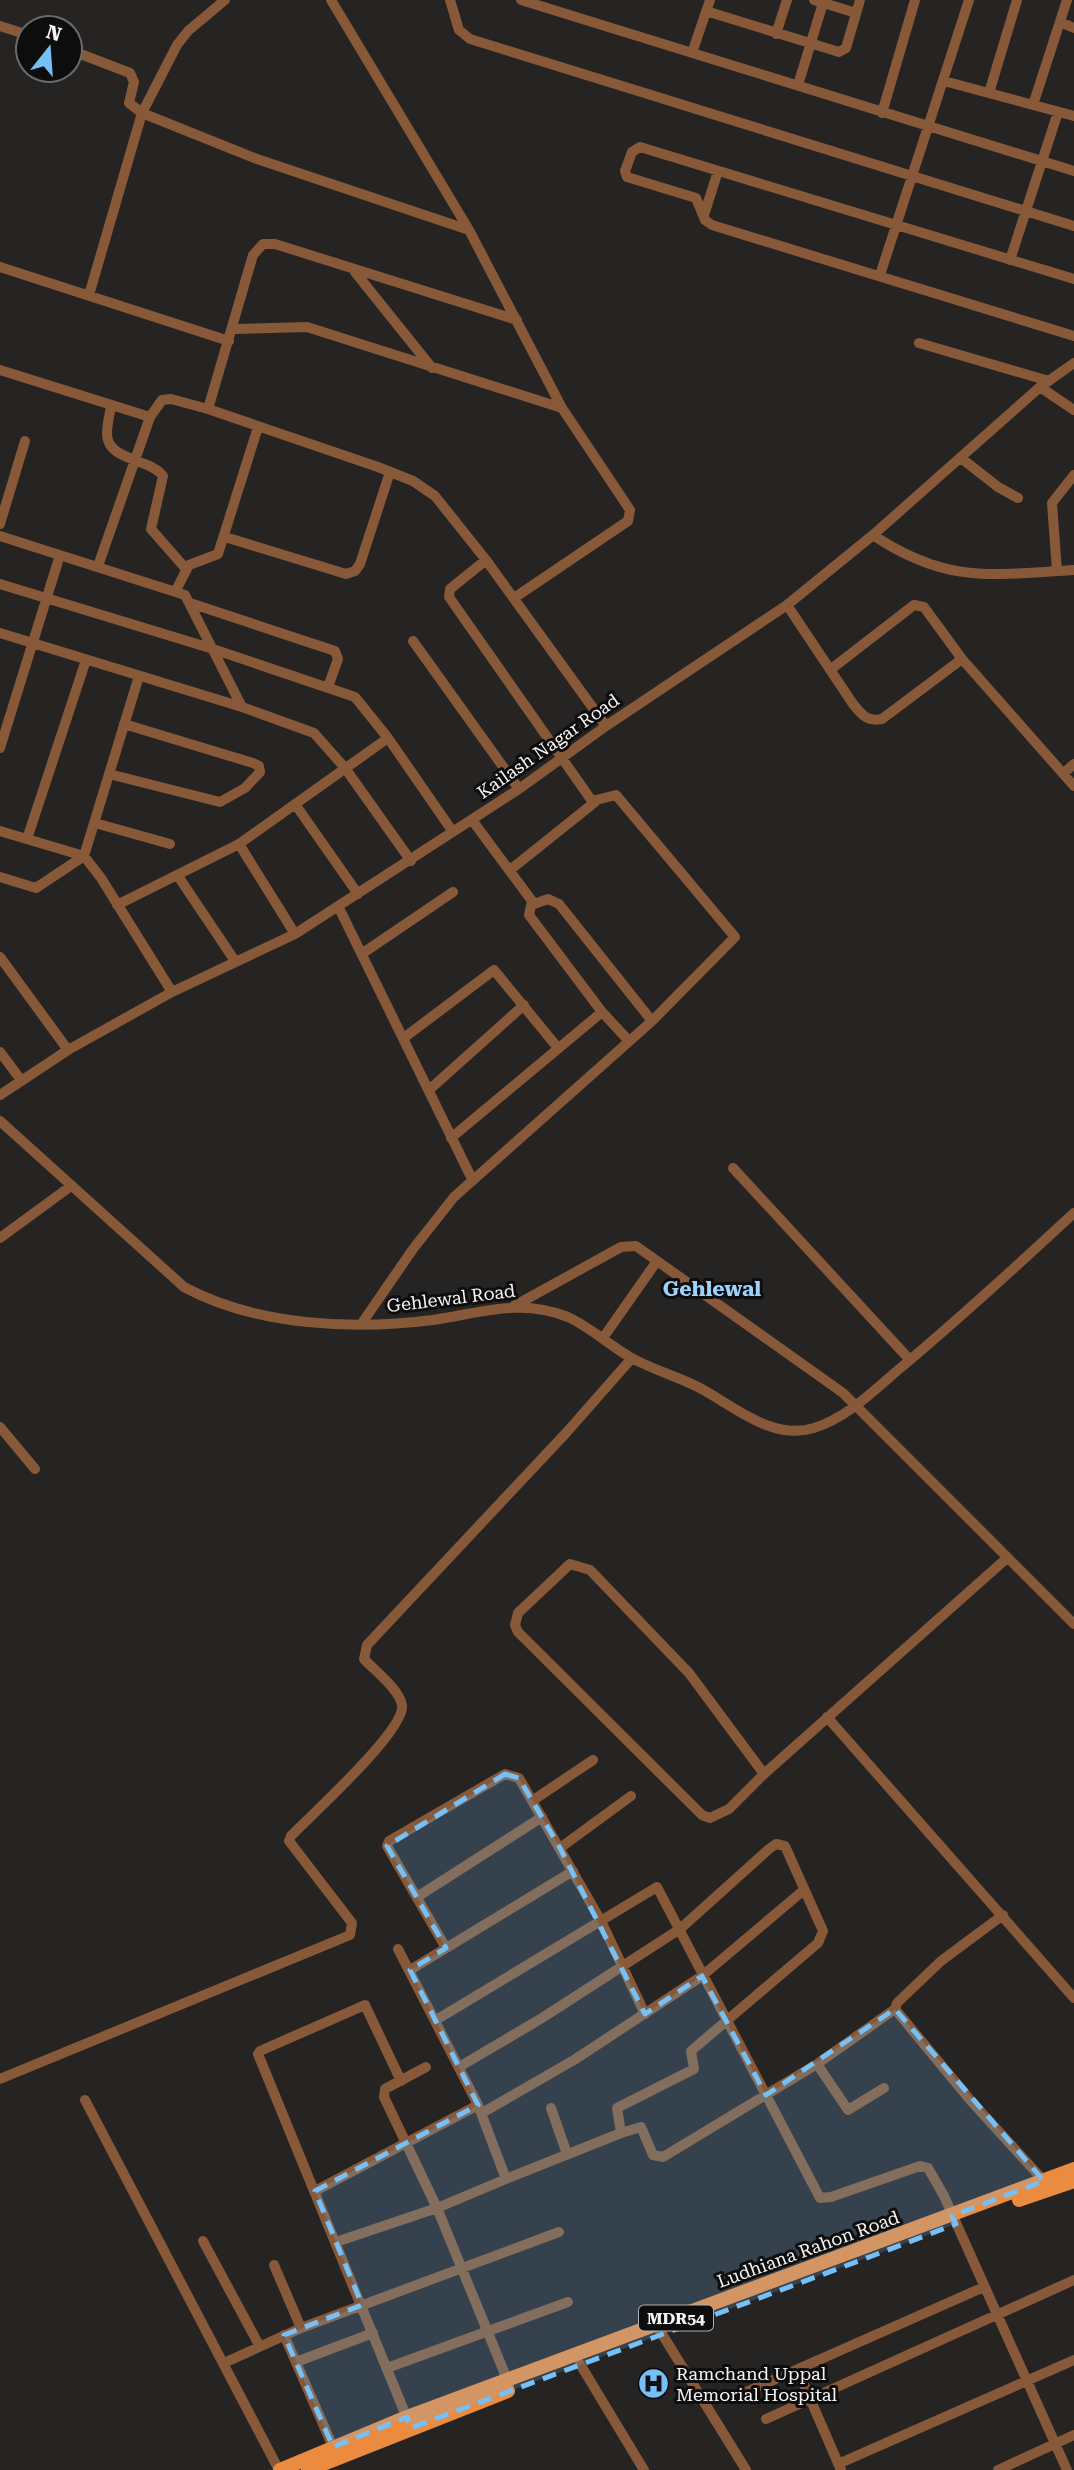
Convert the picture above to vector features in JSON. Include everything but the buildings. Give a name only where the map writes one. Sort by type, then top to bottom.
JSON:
[{"type":"main road","name":"Ludhiana Rahon Road","points":[[954,2220],[1074,2169]]},
{"type":"main road","name":"Ludhiana Rahon Road","points":[[280,2470],[333,2447],[409,2422],[954,2220],[1074,2180]]},
{"type":"main road","name":"Ludhiana Rahon Road","points":[[510,2385],[580,2364],[659,2330]]},
{"type":"main road","name":"Ludhiana Rahon Road","points":[[312,2469],[409,2422]]},
{"type":"street","points":[[89,295],[142,113],[177,45],[188,31],[225,0]]},
{"type":"street","points":[[331,0],[470,230],[562,408],[628,504],[631,515],[607,536],[514,598]]},
{"type":"street","points":[[450,0],[459,30],[470,39],[1074,226]]},
{"type":"street","points":[[521,0],[1074,171]]},
{"type":"street","points":[[776,34],[787,0]]},
{"type":"street","points":[[692,53],[708,6],[811,46],[836,52],[844,51],[860,0]]},
{"type":"street","points":[[882,113],[915,0]]},
{"type":"street","points":[[880,275],[969,0]]},
{"type":"street","points":[[989,93],[1017,0]]},
{"type":"street","points":[[1033,105],[1067,0]]},
{"type":"street","points":[[798,85],[811,46],[819,1],[856,13]]},
{"type":"street","points":[[1060,22],[1074,27]]},
{"type":"street","points":[[84,55],[130,73],[134,82],[129,103],[142,113],[257,159],[470,230]]},
{"type":"street","points":[[943,81],[1074,116]]},
{"type":"street","points":[[1010,260],[1058,112]]},
{"type":"street","points":[[1074,279],[640,147],[632,152],[625,171],[627,177],[692,196],[698,200],[712,225],[1074,337]]},
{"type":"street","points":[[704,215],[718,171]]},
{"type":"street","points":[[208,409],[253,255],[263,244],[275,244],[517,320]]},
{"type":"street","points":[[0,267],[229,341]]},
{"type":"street","points":[[353,270],[432,368]]},
{"type":"street","points":[[233,329],[307,327],[562,408]]},
{"type":"street","points":[[919,343],[1045,384],[1074,410]]},
{"type":"street","name":"Kailash Nagar Road","points":[[0,1095],[68,1050],[172,992],[295,934],[519,789],[559,758],[787,605],[873,536],[1045,384],[1074,363]]},
{"type":"street","points":[[0,370],[150,417]]},
{"type":"street","points":[[99,566],[150,417],[162,400],[170,399],[208,409],[390,472],[413,481],[435,496],[486,560],[606,726]]},
{"type":"street","points":[[111,405],[108,440],[116,451],[154,467],[163,476],[151,529],[186,569]]},
{"type":"street","points":[[176,590],[186,569],[194,562],[214,558],[225,537],[258,428]]},
{"type":"street","points":[[0,524],[25,441]]},
{"type":"street","points":[[961,458],[998,487],[1018,498]]},
{"type":"street","points":[[225,537],[346,574],[355,571],[360,564],[390,472]]},
{"type":"street","points":[[1057,571],[1052,503],[1053,498],[1074,475]]},
{"type":"street","points":[[0,536],[176,590],[190,603],[210,648],[242,707]]},
{"type":"street","points":[[873,536],[920,563],[943,570],[991,575],[1074,570]]},
{"type":"street","points":[[0,748],[60,555]]},
{"type":"street","points":[[486,560],[450,589],[449,597],[559,758],[595,802]]},
{"type":"street","points":[[0,584],[210,648],[355,697],[388,738],[453,832]]},
{"type":"street","points":[[190,603],[335,651],[338,659],[328,687]]},
{"type":"street","points":[[830,670],[917,604],[924,607],[962,659],[1074,786]]},
{"type":"street","points":[[787,605],[865,718],[873,721],[882,719],[962,659]]},
{"type":"street","points":[[0,634],[242,707],[314,733],[345,768],[411,861]]},
{"type":"street","points":[[413,641],[519,789]]},
{"type":"street","points":[[27,839],[86,660]]},
{"type":"street","points":[[0,877],[36,888],[84,856],[139,676]]},
{"type":"street","points":[[109,774],[220,802],[246,788],[260,772],[259,766],[253,763],[124,724]]},
{"type":"street","points":[[117,905],[239,844],[388,738]]},
{"type":"street","points":[[1063,774],[1074,764]]},
{"type":"street","points":[[362,1323],[433,1223],[472,1180],[652,1021],[735,937],[616,795],[595,802],[510,870]]},
{"type":"street","points":[[295,804],[358,894]]},
{"type":"street","points":[[472,820],[534,904],[531,918],[602,1012],[629,1041]]},
{"type":"street","points":[[95,823],[170,844]]},
{"type":"street","points":[[0,831],[84,856],[172,992]]},
{"type":"street","points":[[239,844],[295,934]]},
{"type":"street","points":[[178,876],[235,961]]},
{"type":"street","points":[[363,953],[453,892]]},
{"type":"street","points":[[534,904],[548,899],[559,904],[652,1021]]},
{"type":"street","points":[[339,908],[405,1037],[472,1180]]},
{"type":"street","points":[[0,957],[68,1050]]},
{"type":"street","points":[[405,1037],[489,971],[498,972],[558,1048]]},
{"type":"street","points":[[429,1090],[524,1005]]},
{"type":"street","points":[[451,1138],[602,1012]]},
{"type":"street","points":[[0,1052],[21,1080]]},
{"type":"street","name":"Gehlewal Road","points":[[0,1121],[184,1287],[207,1299],[284,1318],[362,1323],[433,1320],[514,1306],[567,1317],[632,1358],[699,1388],[748,1416],[790,1431],[823,1424],[855,1406],[1074,1213]]},
{"type":"street","points":[[733,1167],[910,1360]]},
{"type":"street","points":[[0,1238],[71,1186]]},
{"type":"street","points":[[514,1306],[630,1245],[822,1375],[1074,1624]]},
{"type":"street","points":[[603,1338],[657,1261]]},
{"type":"street","points":[[0,2079],[350,1935],[352,1923],[289,1841],[370,1756],[399,1719],[403,1709],[400,1699],[364,1660],[367,1645],[566,1433],[632,1358]]},
{"type":"street","points":[[0,1427],[35,1469]]},
{"type":"street","points":[[764,1774],[689,1673],[584,1565],[570,1564],[564,1568],[518,1613],[514,1625],[518,1632],[702,1815],[710,1818],[729,1809],[827,1717],[1007,1558]]},
{"type":"street","points":[[827,1717],[1074,1998]]},
{"type":"street","points":[[532,1801],[593,1760]]},
{"type":"street","points":[[446,1948],[387,1851],[389,1841],[505,1774],[519,1778],[601,1921],[645,2014]]},
{"type":"street","points":[[560,1848],[631,1796]]},
{"type":"street","points":[[417,1897],[542,1817]]},
{"type":"street","points":[[459,2067],[680,1929],[776,1844],[785,1846],[823,1931],[822,1938],[691,2051],[694,2067],[692,2071],[617,2108],[621,2133]]},
{"type":"street","points":[[410,1970],[573,1871]]},
{"type":"street","points":[[436,2020],[657,1887],[726,2023],[807,2167],[820,2197],[831,2197],[924,2166],[933,2176],[1067,2470]]},
{"type":"street","points":[[315,2191],[574,2060],[702,1976],[804,1890]]},
{"type":"street","points":[[337,2242],[437,2208],[567,2154],[641,2127],[653,2155],[660,2158],[817,2064],[895,2009],[897,2003],[941,1961],[1003,1915]]},
{"type":"street","points":[[398,1949],[480,2109],[506,2179]]},
{"type":"street","points":[[401,2081],[365,2005],[260,2051],[258,2060],[337,2242],[409,2422]]},
{"type":"street","points":[[895,2009],[989,2122],[1044,2181]]},
{"type":"street","points":[[817,2064],[848,2110],[884,2088]]},
{"type":"street","points":[[426,2067],[383,2092],[437,2208],[510,2385]]},
{"type":"street","points":[[85,2100],[280,2470]]},
{"type":"street","points":[[551,2108],[567,2154]]},
{"type":"street","points":[[223,2363],[301,2328],[461,2271],[559,2232]]},
{"type":"street","points":[[203,2241],[260,2345]]},
{"type":"street","points":[[274,2264],[301,2328]]},
{"type":"street","points":[[766,2419],[1074,2280]]},
{"type":"street","points":[[746,2392],[984,2287]]},
{"type":"street","points":[[387,2368],[568,2302]]},
{"type":"street","points":[[659,2330],[746,2470]]},
{"type":"street","points":[[296,2362],[373,2333]]},
{"type":"street","points":[[284,2335],[333,2447]]},
{"type":"street","points":[[798,2371],[839,2467],[1074,2360]]},
{"type":"street","points":[[580,2364],[644,2470]]},
{"type":"street","points":[[998,2470],[1074,2435]]},
{"type":"highlighted area","points":[[505,1774],[519,1778],[560,1848],[645,2014],[702,1976],[766,2095],[895,2009],[1044,2181],[952,2216],[956,2224],[872,2256],[411,2428],[407,2417],[333,2447],[284,2335],[362,2305],[315,2191],[478,2105],[410,1970],[446,1948],[387,1846]]},
{"type":"place","name":"Ramchand Uppal Memorial Hospital","points":[[653,2383]]},
{"type":"district","name":"Gehlewal","points":[[712,1289]]}]
